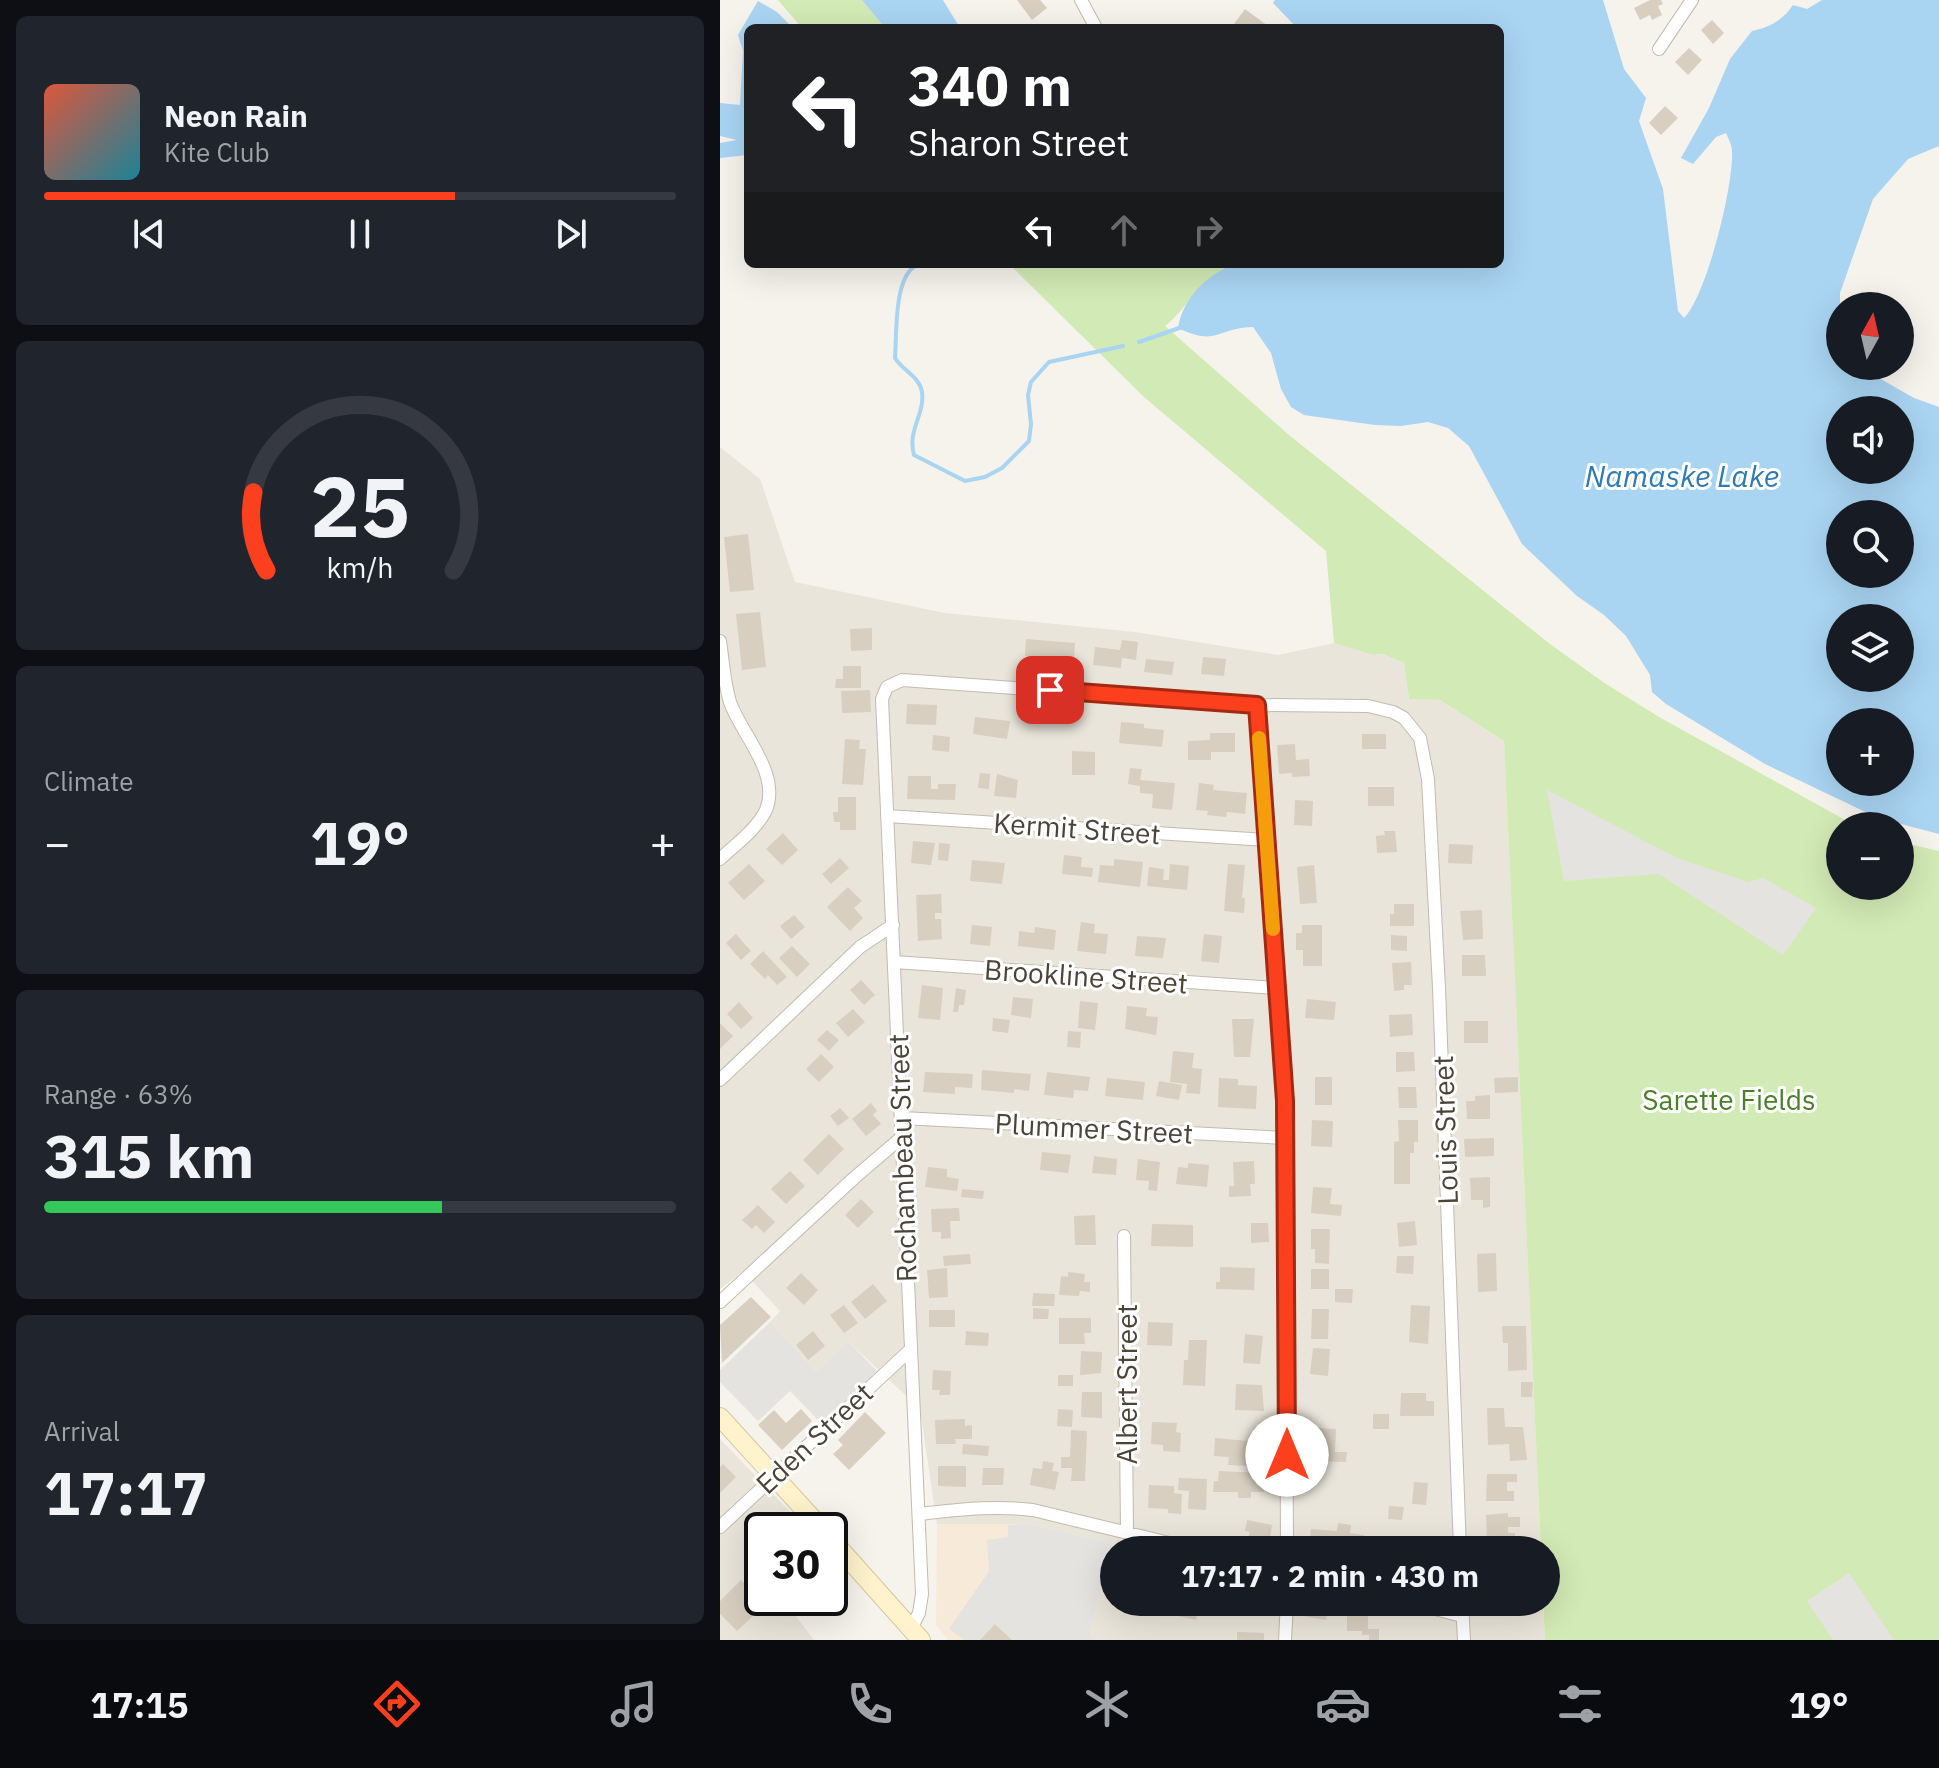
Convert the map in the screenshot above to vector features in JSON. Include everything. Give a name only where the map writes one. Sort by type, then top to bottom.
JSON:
[{"type":"main road","points":[[720,1417],[806,1512]]},
{"type":"main road","points":[[848,1558],[916,1635]]},
{"type":"street","points":[[1081,0],[1094,24]]},
{"type":"street","points":[[1659,49],[1692,0]]},
{"type":"street","points":[[720,641],[730,700],[762,765],[769,792],[761,819],[720,859]]},
{"type":"street","name":"Rochambeau Street","points":[[916,1635],[922,1594],[882,699],[887,687],[902,680],[1257,705]]},
{"type":"street","points":[[1257,705],[1286,1138],[1287,1536]]},
{"type":"street","name":"Louis Street","points":[[1257,705],[1368,706],[1404,718],[1420,738],[1428,779],[1439,988],[1459,1536]]},
{"type":"street","name":"Kermit Street","points":[[887,816],[1267,840]]},
{"type":"street","points":[[720,1080],[860,947],[893,925]]},
{"type":"street","name":"Brookline Street","points":[[894,962],[1277,988]]},
{"type":"street","name":"Plummer Street","points":[[902,1118],[1286,1138]]},
{"type":"street","points":[[720,1302],[902,1137]]},
{"type":"street","name":"Albert Street","points":[[1124,1236],[1127,1532]]},
{"type":"street","name":"Eden Street","points":[[720,1527],[909,1351]]},
{"type":"street","points":[[919,1514],[1008,1507],[1143,1536]]},
{"type":"street","points":[[1285,1640],[1286,1616]]},
{"type":"street","points":[[1462,1616],[1464,1640]]},
{"type":"shaded area","points":[[720,447],[760,479],[795,582],[945,613],[1135,632],[1278,655],[1334,643],[1404,663],[1409,699],[1440,700],[1504,741],[1540,1536],[1100,1536],[1100,1541],[1027,1524],[937,1524],[920,1409],[848,1341],[816,1371],[770,1322],[780,1311],[743,1271],[720,1289]]},
{"type":"shaded area","points":[[1547,790],[1677,858],[1748,882],[1763,878],[1816,908],[1783,955],[1659,874],[1564,881]]},
{"type":"shaded area","points":[[770,1322],[816,1371],[848,1341],[877,1371],[821,1423],[790,1391],[758,1421],[720,1382],[720,1370]]},
{"type":"shaded area","points":[[720,1439],[790,1512],[744,1512],[744,1616],[796,1616],[814,1640],[720,1640]]},
{"type":"shaded area","points":[[937,1524],[1027,1524],[1100,1541],[1100,1593],[1091,1630],[1092,1637],[1098,1640],[948,1640],[936,1625]]},
{"type":"shaded area","points":[[1027,1524],[1100,1541],[1100,1593],[1091,1630],[1092,1637],[1098,1640],[1012,1640],[995,1624],[980,1640],[964,1640],[949,1629],[989,1571],[987,1540],[1008,1537],[1008,1525]]},
{"type":"shaded area","points":[[1849,1573],[1894,1640],[1833,1640],[1807,1601]]},
{"type":"shaded area","points":[[1100,1591],[1100,1616],[1544,1616],[1545,1640],[1098,1640],[1092,1637]]},
{"type":"green space","points":[[778,0],[862,0],[882,24],[799,24]]},
{"type":"green space","name":"Sarette Fields","points":[[1013,268],[1225,268],[1211,277],[1165,326],[1289,435],[1550,644],[1659,717],[1831,812],[1826,812],[1826,900],[1914,900],[1914,845],[1939,851],[1939,1640],[1545,1640],[1544,1616],[1560,1616],[1560,1536],[1540,1536],[1504,741],[1440,700],[1409,699],[1404,663],[1382,654],[1373,655],[1334,643],[1326,551],[1144,397]]},
{"type":"water","points":[[862,0],[943,0],[958,24],[882,24]]},
{"type":"water","name":"Namaske Lake","points":[[1275,0],[1603,0],[1624,69],[1646,98],[1639,121],[1663,189],[1678,311],[1684,318],[1693,306],[1710,264],[1724,212],[1732,151],[1726,133],[1716,137],[1693,164],[1681,158],[1709,108],[1730,59],[1752,31],[1775,22],[1793,5],[1807,9],[1822,0],[1939,0],[1939,146],[1908,159],[1873,199],[1840,292],[1826,292],[1826,380],[1882,380],[1910,396],[1826,396],[1826,484],[1914,484],[1914,398],[1939,407],[1939,834],[1914,827],[1914,812],[1865,812],[1832,796],[1914,796],[1914,708],[1826,708],[1826,793],[1765,764],[1666,704],[1652,692],[1650,675],[1626,636],[1577,596],[1522,544],[1469,446],[1448,428],[1428,422],[1401,426],[1375,425],[1304,415],[1291,407],[1281,389],[1271,353],[1253,327],[1210,336],[1178,328],[1185,307],[1197,289],[1226,268],[1504,268],[1504,24],[1293,24],[1273,3]]},
{"type":"water","points":[[758,1],[777,12],[789,24],[744,24]]},
{"type":"water","points":[[744,25],[744,155],[720,158],[720,143],[737,140],[720,136],[720,103],[740,105],[743,51],[738,35]]},
{"type":"building","points":[[1017,0],[1040,0],[1047,8],[1032,20]]},
{"type":"building","points":[[1650,0],[1661,0],[1663,4],[1658,6],[1662,15],[1652,20],[1650,15],[1640,20],[1634,8]]},
{"type":"building","points":[[1245,9],[1265,24],[1234,24]]},
{"type":"building","points":[[1712,20],[1724,33],[1713,44],[1701,30]]},
{"type":"building","points":[[1689,48],[1702,60],[1688,75],[1675,62]]},
{"type":"building","points":[[1665,106],[1678,118],[1661,135],[1649,123]]},
{"type":"building","points":[[748,534],[754,590],[730,592],[724,537]]},
{"type":"building","points":[[760,612],[766,667],[742,670],[736,614]]},
{"type":"building","points":[[872,628],[872,650],[851,651],[850,629]]},
{"type":"building","points":[[1026,639],[1075,643],[1074,663],[1042,661],[1043,657],[1025,656]]},
{"type":"building","points":[[1122,640],[1138,642],[1136,660],[1122,658],[1121,668],[1093,665],[1095,647],[1120,650]]},
{"type":"building","points":[[1203,657],[1226,659],[1224,676],[1201,674]]},
{"type":"building","points":[[1146,659],[1174,662],[1172,675],[1144,672]]},
{"type":"building","points":[[843,666],[861,666],[861,688],[835,688],[836,679],[843,679]]},
{"type":"building","points":[[870,690],[871,712],[842,713],[841,691]]},
{"type":"building","points":[[907,704],[937,705],[936,725],[906,724]]},
{"type":"building","points":[[975,717],[1010,721],[1007,739],[973,734]]},
{"type":"building","points":[[1121,722],[1164,730],[1162,747],[1119,743]]},
{"type":"building","points":[[1210,733],[1235,733],[1235,752],[1211,752],[1211,760],[1188,760],[1188,741],[1210,740]]},
{"type":"building","points":[[1362,734],[1386,734],[1386,749],[1362,749]]},
{"type":"building","points":[[933,735],[950,737],[949,752],[932,750]]},
{"type":"building","points":[[845,739],[860,740],[859,749],[866,749],[863,785],[842,784]]},
{"type":"building","points":[[1295,744],[1296,760],[1309,759],[1310,776],[1279,774],[1277,745]]},
{"type":"building","points":[[1072,751],[1095,752],[1095,775],[1072,775]]},
{"type":"building","points":[[1130,768],[1142,769],[1140,780],[1175,783],[1172,810],[1152,808],[1153,794],[1140,793],[1140,786],[1128,784]]},
{"type":"building","points":[[980,773],[990,774],[989,789],[978,788]]},
{"type":"building","points":[[997,774],[1018,780],[1016,798],[994,796]]},
{"type":"building","points":[[908,776],[931,776],[931,789],[938,789],[938,784],[956,784],[955,800],[907,799]]},
{"type":"building","points":[[1199,783],[1214,785],[1213,790],[1247,793],[1245,814],[1227,812],[1226,817],[1196,810]]},
{"type":"building","points":[[1368,787],[1394,787],[1394,806],[1368,806]]},
{"type":"building","points":[[838,797],[856,797],[856,830],[840,830],[840,822],[834,822],[833,812],[838,812]]},
{"type":"building","points":[[1295,800],[1313,801],[1312,826],[1294,825]]},
{"type":"building","points":[[1384,831],[1395,831],[1397,852],[1377,853],[1376,836],[1385,835]]},
{"type":"building","points":[[783,833],[798,850],[782,865],[766,849]]},
{"type":"building","points":[[913,841],[935,843],[931,865],[911,863]]},
{"type":"building","points":[[939,843],[950,844],[948,861],[938,860]]},
{"type":"building","points":[[1449,844],[1473,845],[1472,864],[1448,863]]},
{"type":"building","points":[[1064,855],[1082,857],[1081,867],[1093,868],[1092,877],[1062,874]]},
{"type":"building","points":[[840,858],[849,868],[831,884],[822,874]]},
{"type":"building","points":[[1114,859],[1143,862],[1140,887],[1098,882],[1100,865],[1114,866]]},
{"type":"building","points":[[972,860],[1005,863],[1002,884],[970,881]]},
{"type":"building","points":[[749,864],[765,881],[744,900],[728,883]]},
{"type":"building","points":[[1170,864],[1189,866],[1187,890],[1147,886],[1149,867],[1164,869],[1163,880],[1169,880]]},
{"type":"building","points":[[1228,864],[1245,865],[1244,913],[1224,911]]},
{"type":"building","points":[[1314,865],[1317,903],[1300,904],[1297,867]]},
{"type":"building","points":[[848,887],[862,901],[854,908],[863,918],[850,931],[827,907]]},
{"type":"building","points":[[941,894],[942,913],[935,913],[935,919],[941,919],[942,939],[918,941],[916,895]]},
{"type":"building","points":[[1394,904],[1414,904],[1414,926],[1390,926]]},
{"type":"building","points":[[1482,910],[1483,939],[1463,940],[1460,911]]},
{"type":"building","points":[[794,915],[805,927],[791,939],[780,926]]},
{"type":"building","points":[[1081,922],[1095,924],[1094,933],[1108,934],[1106,954],[1077,951]]},
{"type":"building","points":[[972,925],[992,927],[990,946],[970,944]]},
{"type":"building","points":[[1302,925],[1322,925],[1322,966],[1303,966],[1303,950],[1296,950],[1296,933],[1302,933]]},
{"type":"building","points":[[1035,927],[1056,930],[1054,950],[1018,946],[1019,931],[1034,933]]},
{"type":"building","points":[[736,934],[751,951],[741,960],[726,943]]},
{"type":"building","points":[[1204,934],[1222,936],[1219,963],[1201,961]]},
{"type":"building","points":[[1391,935],[1407,936],[1407,951],[1391,950]]},
{"type":"building","points":[[1137,936],[1166,938],[1163,958],[1135,956]]},
{"type":"building","points":[[792,946],[810,964],[797,977],[779,958]]},
{"type":"building","points":[[763,951],[787,977],[777,985],[768,975],[765,979],[750,964]]},
{"type":"building","points":[[1462,955],[1485,955],[1486,976],[1462,976]]},
{"type":"building","points":[[1411,962],[1412,985],[1404,985],[1404,990],[1394,991],[1392,963]]},
{"type":"building","points":[[861,980],[875,995],[864,1005],[850,990]]},
{"type":"building","points":[[922,985],[943,988],[940,1020],[918,1018]]},
{"type":"building","points":[[956,988],[966,990],[964,1005],[959,1005],[958,1012],[953,1012]]},
{"type":"building","points":[[1013,997],[1033,999],[1031,1018],[1011,1015]]},
{"type":"building","points":[[1307,999],[1336,1002],[1334,1020],[1305,1018]]},
{"type":"building","points":[[1080,1001],[1098,1003],[1095,1030],[1078,1028]]},
{"type":"building","points":[[739,1002],[753,1018],[741,1029],[727,1014]]},
{"type":"building","points":[[1127,1006],[1147,1008],[1146,1016],[1158,1017],[1156,1035],[1125,1029]]},
{"type":"building","points":[[853,1009],[865,1022],[848,1037],[836,1023]]},
{"type":"building","points":[[1412,1014],[1413,1035],[1390,1037],[1389,1015]]},
{"type":"building","points":[[993,1018],[1010,1020],[1008,1033],[992,1031]]},
{"type":"building","points":[[1232,1019],[1254,1019],[1250,1057],[1234,1057]]},
{"type":"building","points":[[1464,1021],[1488,1021],[1488,1043],[1464,1043]]},
{"type":"building","points":[[720,1023],[733,1036],[720,1049]]},
{"type":"building","points":[[827,1030],[839,1040],[829,1051],[817,1040]]},
{"type":"building","points":[[1068,1031],[1081,1032],[1080,1048],[1067,1047]]},
{"type":"building","points":[[1173,1051],[1194,1053],[1192,1068],[1202,1069],[1200,1094],[1186,1093],[1187,1084],[1170,1082]]},
{"type":"building","points":[[1396,1052],[1414,1052],[1415,1071],[1396,1072]]},
{"type":"building","points":[[821,1054],[834,1067],[819,1082],[806,1069]]},
{"type":"building","points":[[982,1070],[1031,1074],[1029,1091],[981,1090]]},
{"type":"building","points":[[925,1072],[973,1074],[972,1088],[955,1087],[955,1094],[923,1092]]},
{"type":"building","points":[[1047,1072],[1090,1077],[1088,1091],[1074,1090],[1073,1098],[1044,1095]]},
{"type":"building","points":[[1315,1077],[1332,1077],[1332,1105],[1315,1105]]},
{"type":"building","points":[[1518,1077],[1518,1092],[1495,1093],[1494,1078]]},
{"type":"building","points":[[1107,1078],[1145,1082],[1143,1100],[1105,1096]]},
{"type":"building","points":[[1219,1078],[1238,1079],[1238,1085],[1257,1086],[1256,1109],[1218,1107]]},
{"type":"building","points":[[1159,1081],[1182,1085],[1179,1100],[1156,1096]]},
{"type":"building","points":[[1398,1087],[1416,1087],[1417,1108],[1399,1108]]},
{"type":"building","points":[[1490,1095],[1490,1119],[1467,1119],[1466,1101],[1475,1101],[1475,1096]]},
{"type":"building","points":[[871,1103],[877,1111],[873,1115],[881,1124],[866,1136],[852,1119]]},
{"type":"building","points":[[840,1108],[849,1118],[838,1126],[830,1116]]},
{"type":"building","points":[[1312,1120],[1333,1121],[1332,1147],[1311,1146]]},
{"type":"building","points":[[1398,1120],[1418,1120],[1418,1142],[1414,1142],[1414,1153],[1410,1153],[1410,1184],[1394,1184],[1394,1142],[1399,1141]]},
{"type":"building","points":[[829,1134],[844,1149],[818,1175],[803,1160]]},
{"type":"building","points":[[1494,1138],[1494,1156],[1465,1157],[1464,1139]]},
{"type":"building","points":[[1042,1152],[1071,1155],[1068,1173],[1040,1170]]},
{"type":"building","points":[[1094,1156],[1117,1159],[1116,1175],[1092,1173]]},
{"type":"building","points":[[1138,1159],[1160,1162],[1157,1191],[1148,1190],[1149,1181],[1136,1180]]},
{"type":"building","points":[[1254,1161],[1255,1184],[1250,1184],[1251,1196],[1229,1197],[1229,1186],[1234,1186],[1233,1162]]},
{"type":"building","points":[[1188,1163],[1209,1165],[1207,1187],[1176,1184],[1178,1167],[1188,1168]]},
{"type":"building","points":[[928,1167],[947,1169],[947,1177],[959,1179],[957,1191],[925,1187]]},
{"type":"building","points":[[790,1171],[805,1186],[786,1204],[771,1189]]},
{"type":"building","points":[[1490,1177],[1490,1207],[1483,1208],[1483,1200],[1471,1200],[1470,1178]]},
{"type":"building","points":[[1313,1187],[1332,1188],[1330,1204],[1342,1205],[1341,1216],[1311,1213]]},
{"type":"building","points":[[962,1189],[984,1191],[983,1199],[961,1197]]},
{"type":"building","points":[[861,1199],[874,1212],[858,1228],[845,1215]]},
{"type":"building","points":[[758,1205],[775,1222],[764,1233],[756,1225],[752,1229],[742,1220]]},
{"type":"building","points":[[959,1208],[960,1221],[950,1221],[951,1238],[941,1239],[941,1232],[932,1232],[931,1209]]},
{"type":"building","points":[[1095,1215],[1096,1245],[1075,1245],[1074,1216]]},
{"type":"building","points":[[1415,1221],[1417,1245],[1399,1247],[1397,1223]]},
{"type":"building","points":[[1251,1223],[1268,1223],[1269,1242],[1251,1243]]},
{"type":"building","points":[[1152,1224],[1193,1225],[1193,1247],[1151,1246]]},
{"type":"building","points":[[1311,1229],[1330,1229],[1329,1264],[1315,1263]]},
{"type":"building","points":[[1496,1253],[1497,1291],[1478,1292],[1477,1254]]},
{"type":"building","points":[[970,1254],[971,1264],[944,1266],[943,1256]]},
{"type":"building","points":[[1397,1256],[1414,1256],[1413,1274],[1396,1273]]},
{"type":"building","points":[[1220,1267],[1255,1268],[1254,1290],[1216,1289],[1216,1282],[1220,1282]]},
{"type":"building","points":[[947,1268],[948,1297],[929,1298],[927,1270]]},
{"type":"building","points":[[1311,1269],[1329,1269],[1329,1289],[1311,1289]]},
{"type":"building","points":[[1068,1272],[1085,1274],[1084,1282],[1090,1282],[1090,1292],[1080,1291],[1079,1296],[1059,1295],[1061,1276],[1068,1277]]},
{"type":"building","points":[[801,1273],[818,1290],[804,1305],[786,1288]]},
{"type":"building","points":[[873,1284],[887,1301],[865,1319],[851,1302]]},
{"type":"building","points":[[1335,1289],[1353,1289],[1352,1303],[1335,1302]]},
{"type":"building","points":[[1033,1293],[1055,1294],[1054,1306],[1032,1306]]},
{"type":"building","points":[[751,1297],[771,1317],[722,1363],[720,1325]]},
{"type":"building","points":[[844,1305],[858,1323],[844,1333],[830,1315]]},
{"type":"building","points":[[1411,1305],[1430,1306],[1428,1344],[1409,1342]]},
{"type":"building","points":[[1033,1308],[1049,1309],[1048,1319],[1033,1319]]},
{"type":"building","points":[[1312,1309],[1329,1309],[1328,1339],[1311,1339]]},
{"type":"building","points":[[929,1310],[955,1310],[955,1327],[929,1327]]},
{"type":"building","points":[[1059,1318],[1091,1318],[1091,1333],[1084,1333],[1085,1344],[1059,1344]]},
{"type":"building","points":[[1148,1322],[1173,1323],[1172,1346],[1147,1345]]},
{"type":"building","points":[[1502,1326],[1526,1326],[1527,1370],[1508,1371],[1508,1343],[1503,1343]]},
{"type":"building","points":[[813,1331],[825,1346],[808,1360],[796,1345]]},
{"type":"building","points":[[966,1331],[989,1333],[988,1346],[965,1345]]},
{"type":"building","points":[[1245,1334],[1263,1336],[1260,1364],[1243,1363]]},
{"type":"building","points":[[1189,1340],[1207,1340],[1205,1386],[1183,1385]]},
{"type":"building","points":[[1313,1348],[1330,1349],[1328,1376],[1310,1374]]},
{"type":"building","points":[[1081,1351],[1102,1352],[1101,1373],[1080,1375]]},
{"type":"building","points":[[933,1370],[951,1371],[950,1395],[939,1395],[940,1390],[932,1390]]},
{"type":"building","points":[[1058,1375],[1073,1375],[1073,1386],[1058,1386]]},
{"type":"building","points":[[1521,1382],[1533,1382],[1532,1397],[1521,1397]]},
{"type":"building","points":[[1236,1384],[1262,1385],[1264,1411],[1235,1410]]},
{"type":"building","points":[[1082,1392],[1102,1392],[1102,1418],[1081,1417]]},
{"type":"building","points":[[1401,1393],[1426,1393],[1426,1401],[1434,1401],[1434,1416],[1400,1416]]},
{"type":"building","points":[[1487,1408],[1504,1408],[1505,1427],[1523,1427],[1527,1460],[1510,1461],[1509,1444],[1488,1445]]},
{"type":"building","points":[[801,1409],[812,1421],[782,1450],[758,1425],[774,1410],[786,1423]]},
{"type":"building","points":[[1058,1409],[1073,1410],[1072,1427],[1057,1426]]},
{"type":"building","points":[[865,1412],[886,1433],[849,1470],[833,1454],[843,1445],[838,1440]]},
{"type":"building","points":[[1373,1414],[1389,1414],[1389,1429],[1373,1429]]},
{"type":"building","points":[[965,1419],[965,1426],[972,1425],[972,1439],[955,1439],[956,1444],[936,1444],[935,1420]]},
{"type":"building","points":[[1152,1422],[1177,1423],[1176,1432],[1181,1433],[1180,1452],[1163,1451],[1163,1445],[1151,1444]]},
{"type":"building","points":[[1317,1428],[1336,1429],[1335,1452],[1347,1452],[1346,1462],[1315,1461]]},
{"type":"building","points":[[1071,1430],[1087,1431],[1085,1481],[1071,1481],[1072,1468],[1061,1468],[1061,1457],[1070,1457]]},
{"type":"building","points":[[1215,1438],[1249,1441],[1248,1466],[1228,1465],[1229,1457],[1214,1456]]},
{"type":"building","points":[[963,1444],[989,1446],[988,1456],[962,1454]]},
{"type":"building","points":[[1043,1461],[1054,1463],[1052,1471],[1059,1472],[1055,1490],[1030,1485],[1033,1468],[1042,1469]]},
{"type":"building","points":[[723,1464],[736,1477],[720,1493],[720,1467]]},
{"type":"building","points":[[938,1466],[966,1466],[966,1487],[938,1486]]},
{"type":"building","points":[[983,1468],[1004,1468],[1003,1485],[982,1485]]},
{"type":"building","points":[[1219,1471],[1265,1473],[1264,1492],[1251,1492],[1251,1498],[1238,1498],[1238,1492],[1213,1492]]},
{"type":"building","points":[[1487,1474],[1517,1474],[1517,1482],[1507,1482],[1507,1491],[1514,1491],[1514,1501],[1486,1501]]},
{"type":"building","points":[[1179,1478],[1207,1479],[1206,1510],[1188,1509],[1189,1491],[1178,1490]]},
{"type":"building","points":[[1414,1482],[1428,1483],[1426,1505],[1412,1504]]},
{"type":"building","points":[[1149,1485],[1174,1486],[1174,1493],[1182,1494],[1181,1514],[1168,1513],[1168,1509],[1148,1508]]},
{"type":"building","points":[[1389,1506],[1404,1507],[1402,1520],[1388,1519]]},
{"type":"building","points":[[1508,1513],[1508,1517],[1520,1517],[1520,1527],[1508,1527],[1508,1533],[1515,1533],[1515,1536],[1487,1536],[1486,1515]]},
{"type":"building","points":[[1247,1520],[1272,1525],[1270,1536],[1249,1536],[1250,1532],[1245,1531]]},
{"type":"building","points":[[1338,1523],[1351,1525],[1350,1533],[1364,1536],[1310,1536],[1311,1529],[1337,1531]]},
{"type":"building","points":[[741,1580],[744,1583],[744,1616],[753,1616],[737,1631],[720,1614],[720,1601]]},
{"type":"building","points":[[1303,1616],[1327,1616],[1326,1620]]},
{"type":"building","points":[[1347,1616],[1368,1616],[1368,1629],[1379,1629],[1379,1640],[1369,1640],[1369,1635],[1362,1635],[1362,1631],[1347,1631]]},
{"type":"building","points":[[995,1624],[1012,1640],[980,1640]]},
{"type":"building","points":[[1237,1632],[1264,1633],[1264,1640],[1237,1640]]},
{"type":"waterway","points":[[913,268],[905,278],[898,305],[895,358],[918,382],[922,392],[913,438],[914,455],[965,481],[985,477],[1002,468],[1029,441],[1028,395],[1031,382],[1049,362],[1123,346]]},
{"type":"waterway","points":[[1139,342],[1182,327]]},
{"type":"slow traffic","points":[[1259,738],[1273,929]]},
{"type":"route","points":[[1050,690],[1257,705],[1285,1101],[1287,1455]]}]
